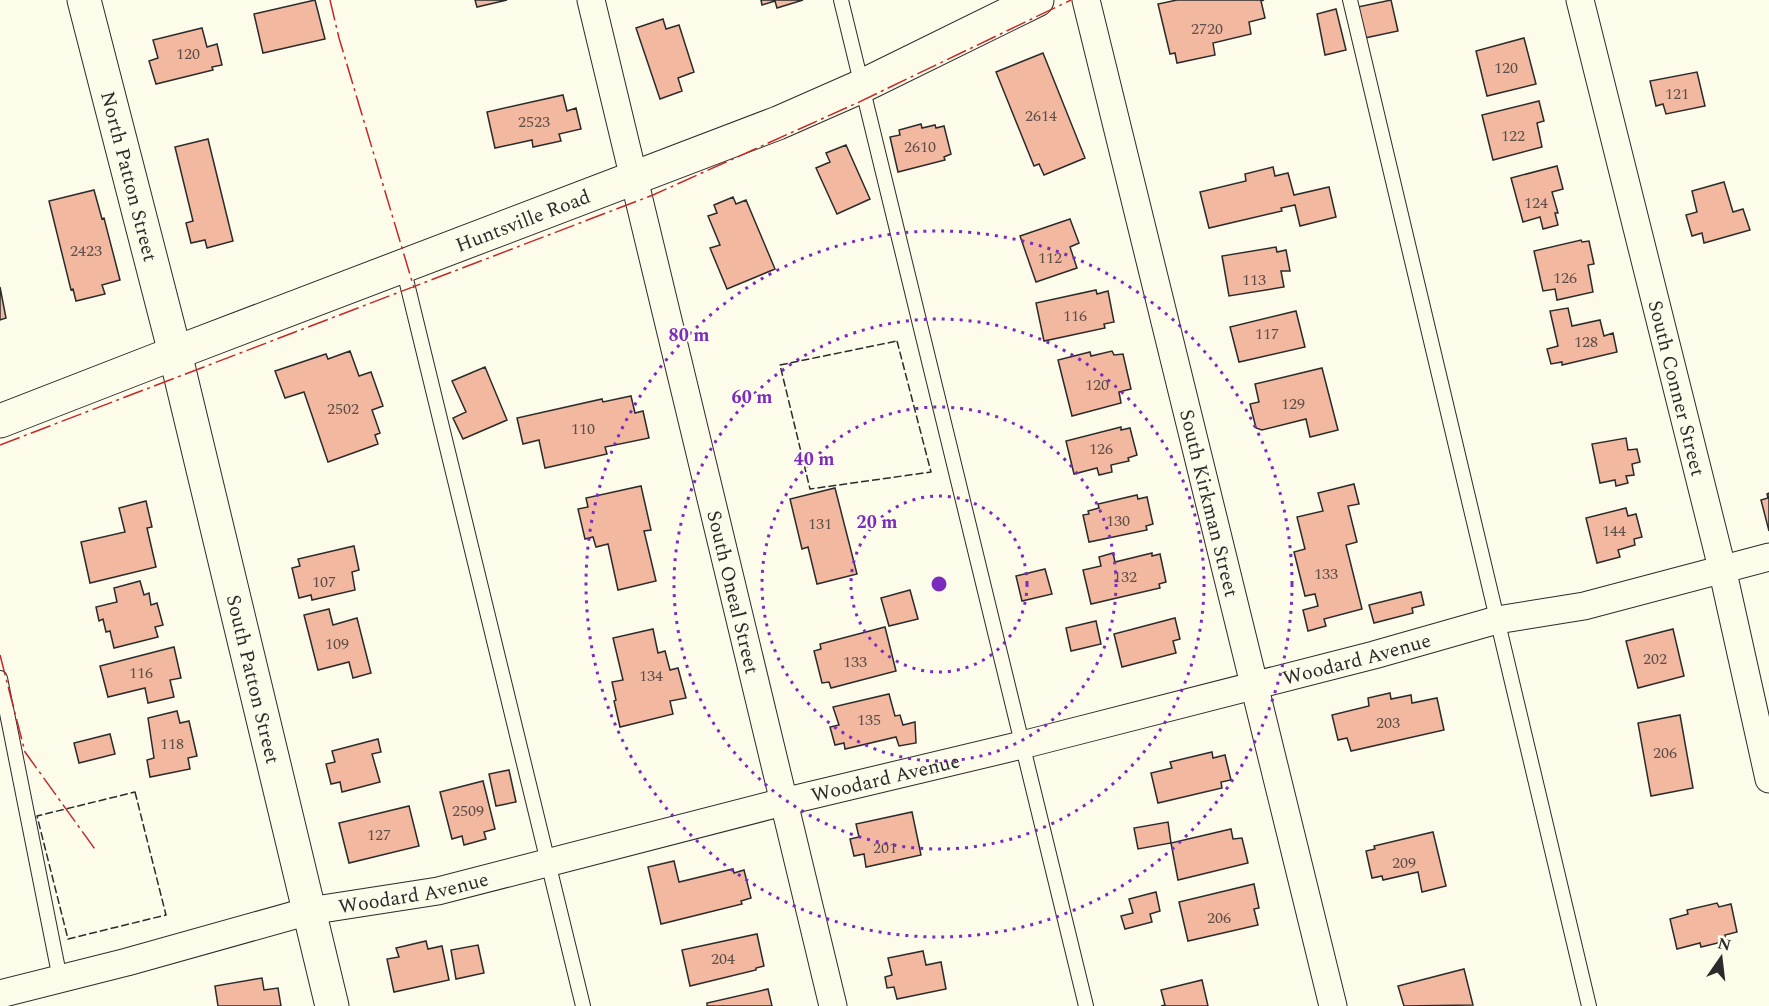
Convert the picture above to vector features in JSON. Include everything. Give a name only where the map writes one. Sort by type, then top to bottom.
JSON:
[{"type":"main road","name":"North Patton Street","points":[[84,0],[175,353]]},
{"type":"main road","name":"Huntsville Road","points":[[0,421],[778,123],[862,86],[1037,0]]},
{"type":"main road","name":"South Patton Street","points":[[175,353],[332,1006]]},
{"type":"street","name":"South Oneal Street","points":[[591,0],[833,1006]]},
{"type":"street","name":"South Kirkman Street","points":[[1086,0],[1333,1006]]},
{"type":"street","name":"South Conner Street","points":[[1580,0],[1722,568],[1769,779]]},
{"type":"street","name":"Woodard Avenue","points":[[0,994],[127,962],[309,911],[438,891],[783,801],[1023,745],[1254,686],[1497,620],[1584,606],[1769,557]]},
{"type":"lane","points":[[841,0],[1086,1006]]},
{"type":"lane","points":[[1350,0],[1589,1006]]},
{"type":"lane","points":[[403,267],[583,1006]]},
{"type":"lane","points":[[0,678],[60,979]]},
{"type":"building","points":[[315,0],[325,39],[263,53],[254,14]]},
{"type":"building","points":[[475,0],[507,0],[477,7]]},
{"type":"building","points":[[761,0],[803,0],[777,8],[775,1],[762,5]]},
{"type":"building","points":[[1177,0],[1264,0],[1261,1],[1265,18],[1249,22],[1251,34],[1213,43],[1215,55],[1177,63],[1175,53],[1170,54],[1158,4]]},
{"type":"building","points":[[1391,0],[1398,31],[1360,39],[1353,8]]},
{"type":"building","points":[[1336,9],[1346,50],[1325,55],[1317,14]]},
{"type":"building","points":[[663,19],[666,29],[679,25],[694,72],[678,78],[682,91],[660,99],[636,28]]},
{"type":"building","points":[[202,28],[207,47],[217,44],[222,65],[212,67],[213,70],[156,84],[149,61],[158,58],[153,40]]},
{"type":"building","points":[[1524,38],[1536,84],[1487,96],[1476,51]]},
{"type":"building","points":[[1043,53],[1085,158],[1044,175],[1039,164],[1034,166],[996,72]]},
{"type":"building","points":[[1697,72],[1705,106],[1666,114],[1663,104],[1656,106],[1650,81]]},
{"type":"building","points":[[563,95],[567,111],[576,108],[581,129],[559,134],[561,141],[533,147],[532,140],[495,148],[487,112]]},
{"type":"building","points":[[1539,101],[1544,121],[1537,123],[1542,147],[1493,160],[1482,115]]},
{"type":"building","points":[[921,124],[922,128],[935,125],[936,128],[944,126],[951,154],[944,157],[945,160],[898,172],[890,137],[900,135],[899,130]]},
{"type":"building","points":[[208,139],[233,241],[207,248],[205,240],[191,243],[186,223],[193,221],[175,147]]},
{"type":"building","points":[[846,145],[870,199],[837,214],[816,168],[830,162],[826,153]]},
{"type":"building","points":[[1557,166],[1563,189],[1552,192],[1558,213],[1555,213],[1558,225],[1543,229],[1540,217],[1523,222],[1511,178]]},
{"type":"building","points":[[1273,167],[1275,176],[1288,173],[1294,195],[1329,187],[1336,217],[1300,226],[1295,205],[1281,208],[1282,211],[1209,228],[1200,192],[1246,181],[1245,174]]},
{"type":"building","points":[[1724,182],[1733,212],[1743,209],[1750,230],[1704,243],[1702,233],[1692,236],[1686,215],[1697,212],[1692,191]]},
{"type":"building","points":[[94,190],[102,219],[104,218],[120,280],[102,285],[105,294],[76,301],[73,289],[71,290],[49,201]]},
{"type":"building","points":[[733,197],[736,204],[746,200],[775,269],[727,289],[710,248],[720,245],[708,216],[717,213],[714,205]]},
{"type":"building","points":[[1070,219],[1079,243],[1070,247],[1077,268],[1036,282],[1020,236]]},
{"type":"building","points":[[1581,240],[1582,242],[1589,241],[1594,264],[1588,265],[1593,292],[1557,300],[1555,289],[1543,291],[1534,251]]},
{"type":"building","points":[[1276,247],[1277,252],[1286,250],[1290,271],[1281,271],[1284,287],[1229,296],[1222,256]]},
{"type":"building","points":[[0,287],[6,318],[0,320]]},
{"type":"building","points":[[1096,290],[1097,294],[1108,291],[1114,322],[1104,324],[1105,328],[1044,341],[1036,303]]},
{"type":"building","points":[[1568,308],[1572,326],[1600,320],[1604,336],[1613,333],[1617,352],[1562,365],[1562,362],[1551,364],[1547,349],[1558,346],[1550,311]]},
{"type":"building","points":[[1296,311],[1305,347],[1239,362],[1230,327]]},
{"type":"building","points":[[350,351],[359,376],[371,372],[383,406],[372,410],[380,433],[375,435],[378,444],[328,462],[304,392],[285,398],[275,371],[326,354],[328,359]]},
{"type":"building","points":[[1112,351],[1114,355],[1123,354],[1131,389],[1119,392],[1121,403],[1072,416],[1058,360],[1090,352],[1091,356]]},
{"type":"building","points":[[485,367],[507,420],[463,439],[453,418],[466,412],[452,381]]},
{"type":"building","points":[[1322,368],[1338,430],[1310,437],[1306,419],[1262,430],[1256,428],[1250,404],[1259,402],[1255,384]]},
{"type":"building","points":[[631,396],[635,413],[643,411],[649,438],[605,447],[607,454],[545,468],[539,440],[523,444],[517,418],[602,399],[603,402]]},
{"type":"building","points":[[1121,427],[1121,430],[1130,428],[1137,455],[1128,458],[1129,461],[1111,465],[1112,472],[1099,475],[1097,468],[1074,474],[1066,441]]},
{"type":"building","points":[[1626,438],[1628,450],[1637,449],[1640,462],[1632,464],[1634,475],[1626,476],[1628,483],[1616,486],[1615,480],[1600,483],[1592,444]]},
{"type":"building","points":[[1354,484],[1359,504],[1348,506],[1357,542],[1346,545],[1362,609],[1324,619],[1326,626],[1308,631],[1303,610],[1318,606],[1315,594],[1305,596],[1294,552],[1305,549],[1297,517],[1323,511],[1318,493]]},
{"type":"building","points":[[641,486],[651,530],[644,531],[656,581],[618,590],[608,544],[596,547],[593,537],[585,539],[578,509],[588,507],[586,498]]},
{"type":"building","points":[[835,488],[857,574],[817,584],[808,547],[802,549],[790,499]]},
{"type":"building","points":[[1769,493],[1769,531],[1761,500],[1768,498]]},
{"type":"building","points":[[1137,495],[1138,499],[1147,497],[1153,524],[1146,526],[1147,530],[1089,542],[1083,515],[1099,508],[1098,504]]},
{"type":"building","points":[[146,501],[152,527],[147,528],[156,567],[90,583],[81,542],[125,532],[119,508]]},
{"type":"building","points":[[1626,508],[1628,516],[1636,514],[1642,537],[1634,539],[1635,545],[1618,550],[1620,557],[1597,563],[1586,518]]},
{"type":"building","points":[[354,546],[359,570],[352,572],[355,590],[312,600],[311,595],[299,598],[292,568],[300,566],[298,559]]},
{"type":"building","points":[[1113,553],[1115,562],[1152,553],[1152,556],[1160,554],[1166,582],[1159,584],[1160,588],[1091,604],[1083,570],[1101,566],[1099,557]]},
{"type":"building","points":[[1045,569],[1052,594],[1022,601],[1016,576]]},
{"type":"building","points":[[140,581],[144,595],[149,593],[151,605],[157,603],[163,625],[155,627],[158,637],[114,648],[110,631],[106,632],[103,619],[99,621],[96,607],[117,602],[114,588]]},
{"type":"building","points":[[910,590],[918,619],[889,626],[881,598]]},
{"type":"building","points":[[1421,592],[1424,605],[1412,608],[1413,613],[1374,623],[1369,605]]},
{"type":"building","points":[[329,609],[333,625],[357,618],[371,673],[353,678],[349,662],[318,670],[304,615]]},
{"type":"building","points":[[1175,618],[1180,639],[1173,641],[1176,653],[1122,667],[1114,634]]},
{"type":"building","points":[[1096,621],[1101,644],[1071,651],[1066,628]]},
{"type":"building","points":[[885,627],[896,671],[831,688],[829,682],[822,683],[814,651],[821,649],[820,644]]},
{"type":"building","points":[[653,629],[658,653],[665,651],[670,670],[678,668],[686,698],[670,701],[673,714],[620,727],[612,682],[623,680],[613,638]]},
{"type":"building","points":[[1673,629],[1684,676],[1638,688],[1626,641]]},
{"type":"building","points":[[174,647],[181,678],[170,680],[174,697],[148,703],[145,688],[108,697],[100,666]]},
{"type":"building","points":[[1390,693],[1391,699],[1411,695],[1412,703],[1437,698],[1444,730],[1351,751],[1347,738],[1338,740],[1332,715],[1369,706],[1368,698]]},
{"type":"building","points":[[889,694],[895,716],[900,715],[903,725],[915,722],[916,743],[899,746],[896,737],[845,749],[844,743],[835,745],[830,727],[839,725],[833,707]]},
{"type":"building","points":[[177,711],[180,723],[189,721],[197,756],[188,758],[190,769],[150,777],[147,760],[154,758],[148,718]]},
{"type":"building","points":[[1680,715],[1693,788],[1651,796],[1638,723]]},
{"type":"building","points":[[110,734],[115,754],[79,763],[74,743]]},
{"type":"building","points":[[378,739],[381,752],[372,754],[380,782],[342,792],[340,782],[331,784],[326,764],[335,762],[332,751]]},
{"type":"building","points":[[1212,752],[1213,758],[1225,755],[1231,780],[1221,782],[1222,788],[1158,803],[1151,773],[1172,768],[1170,762]]},
{"type":"building","points":[[509,770],[516,802],[496,806],[489,774]]},
{"type":"building","points":[[483,781],[495,829],[484,832],[486,839],[464,845],[462,836],[452,839],[440,792]]},
{"type":"building","points":[[409,806],[419,846],[349,863],[339,823]]},
{"type":"building","points":[[912,812],[921,855],[866,867],[864,854],[854,856],[850,839],[859,837],[856,824]]},
{"type":"building","points":[[1168,822],[1171,843],[1138,849],[1134,828]]},
{"type":"building","points":[[1231,829],[1233,839],[1242,838],[1248,863],[1178,880],[1171,843]]},
{"type":"building","points":[[1433,832],[1446,886],[1422,892],[1418,872],[1383,880],[1382,876],[1372,878],[1366,851],[1375,849],[1374,846]]},
{"type":"building","points":[[674,861],[679,882],[733,869],[734,873],[744,870],[751,898],[741,901],[742,904],[661,924],[648,867]]},
{"type":"building","points":[[1254,884],[1259,908],[1254,909],[1258,925],[1188,941],[1179,902]]},
{"type":"building","points":[[1156,892],[1160,911],[1150,914],[1152,922],[1125,929],[1121,916],[1133,913],[1129,899]]},
{"type":"building","points":[[1717,903],[1719,907],[1731,904],[1737,932],[1725,935],[1726,941],[1701,947],[1700,943],[1677,949],[1670,919],[1688,914],[1687,910]]},
{"type":"building","points":[[757,934],[764,966],[690,986],[682,950]]},
{"type":"building","points":[[426,941],[428,949],[442,946],[449,980],[394,992],[387,959],[399,957],[396,948]]},
{"type":"building","points":[[478,945],[484,973],[456,979],[451,950]]},
{"type":"building","points":[[923,951],[926,965],[941,962],[946,989],[897,999],[894,987],[887,988],[885,977],[892,975],[888,958]]},
{"type":"building","points":[[1464,969],[1473,1005],[1404,1006],[1398,986]]},
{"type":"building","points":[[262,978],[264,990],[278,988],[281,1006],[218,1006],[215,986]]},
{"type":"building","points":[[1202,980],[1208,1006],[1161,1006],[1165,1005],[1161,990]]},
{"type":"building","points":[[768,989],[772,1006],[707,1006],[707,1003]]},
{"type":"fence","points":[[897,341],[931,472],[810,489],[780,365],[897,341]]},
{"type":"fence","points":[[135,792],[166,915],[68,939],[37,816],[135,792]]},
{"type":"power","points":[[330,0],[339,38],[414,288]]},
{"type":"power","points":[[0,445],[653,195],[857,103],[1071,0]]},
{"type":"power","points":[[0,655],[25,752],[97,852]]}]
